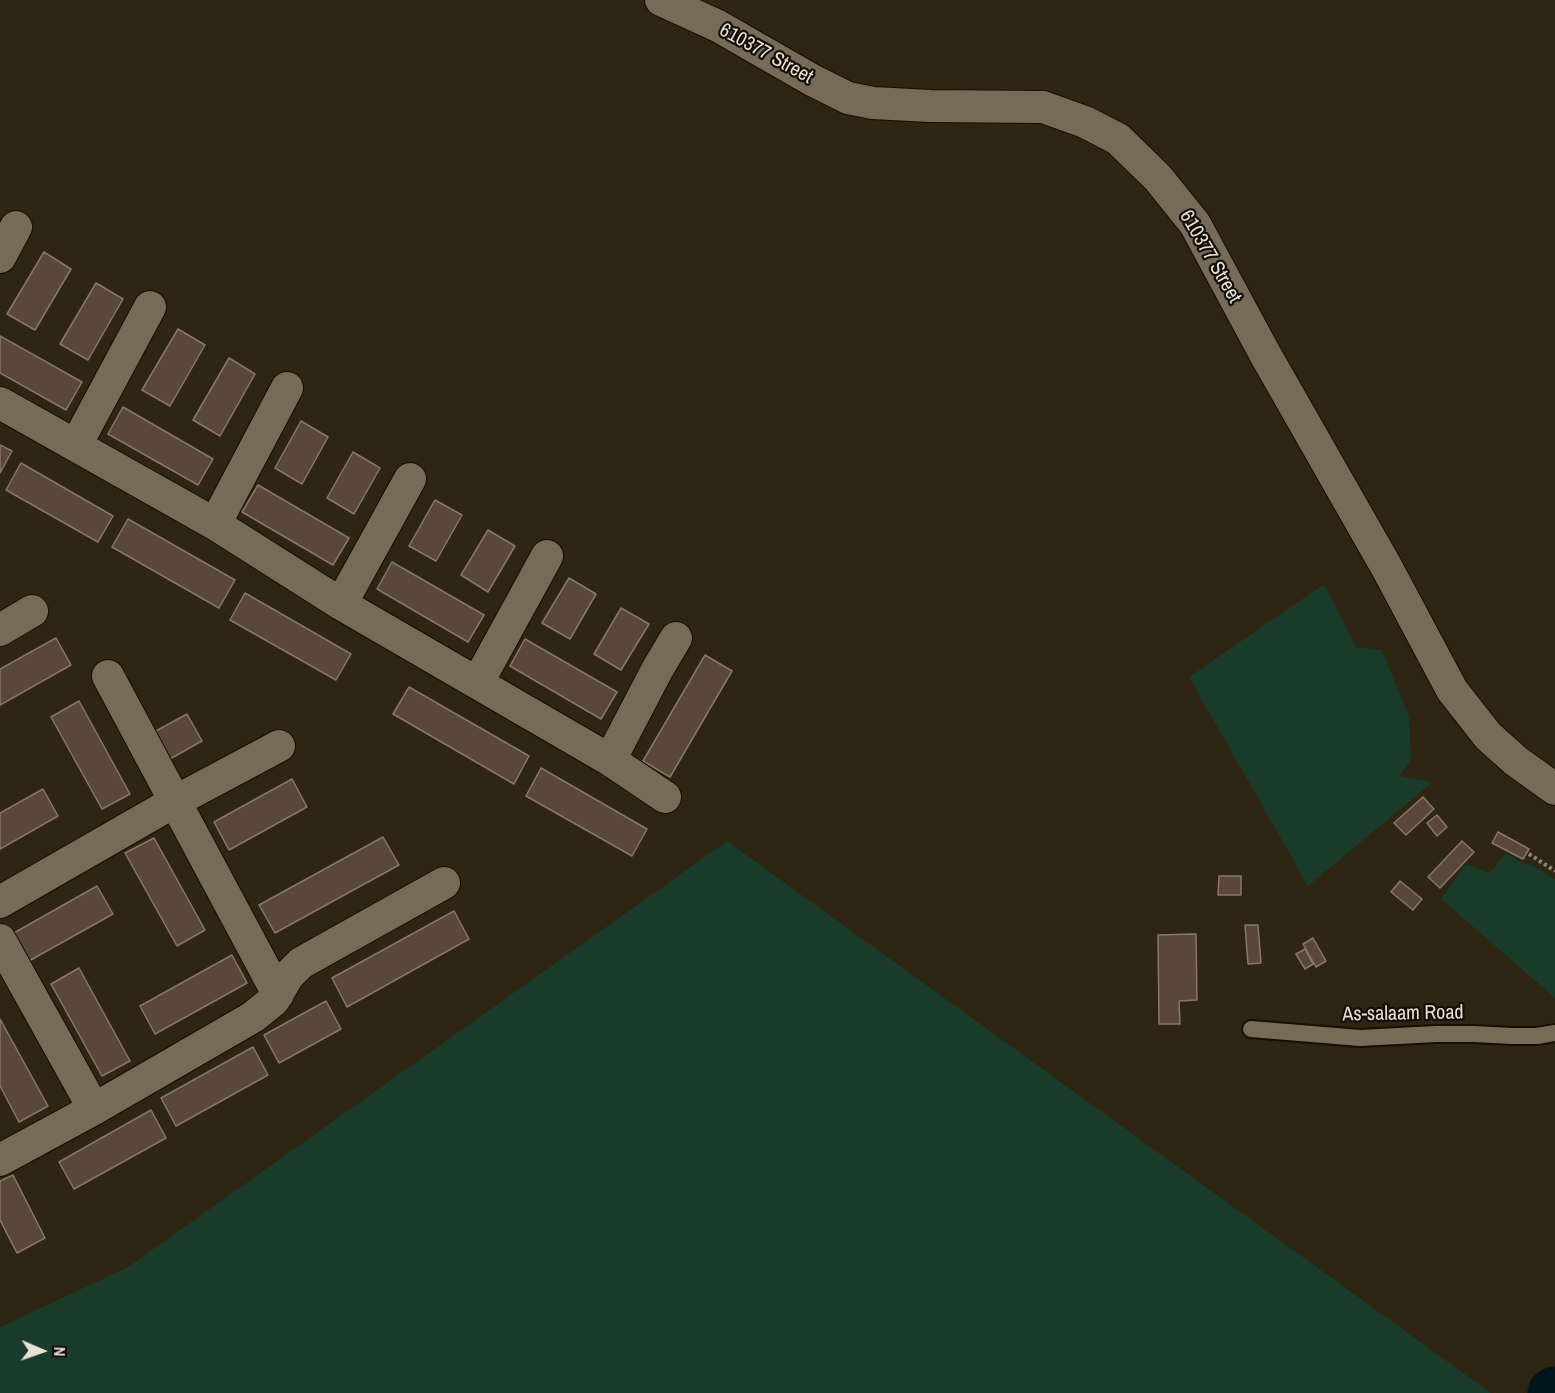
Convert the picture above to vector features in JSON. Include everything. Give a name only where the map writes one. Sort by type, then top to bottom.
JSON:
[{"type":"street","name":"610377 Street","points":[[661,0],[718,26],[848,98],[873,103],[930,106],[1043,107],[1084,122],[1118,139],[1158,178],[1195,224],[1265,354],[1387,568],[1452,690],[1488,736],[1516,761],[1555,789]]},
{"type":"street","points":[[0,257],[16,227]]},
{"type":"street","points":[[76,445],[150,307]]},
{"type":"street","points":[[215,524],[287,388]]},
{"type":"street","points":[[0,403],[215,524],[341,604],[610,760],[664,797]]},
{"type":"street","points":[[341,604],[410,478]]},
{"type":"street","points":[[478,682],[547,556]]},
{"type":"street","points":[[0,630],[32,611]]},
{"type":"street","points":[[610,760],[676,638]]},
{"type":"street","points":[[108,676],[278,994]]},
{"type":"street","points":[[0,902],[174,802],[279,746]]},
{"type":"street","points":[[0,1160],[94,1109],[253,1017],[274,1000],[288,976],[301,963],[444,883]]},
{"type":"street","points":[[0,940],[94,1109]]},
{"type":"lane","name":"As-salaam Road","points":[[1251,1029],[1360,1038],[1436,1034],[1537,1036],[1555,1033]]},
{"type":"path","points":[[1529,854],[1555,871]]},
{"type":"green space","points":[[1324,584],[1356,647],[1382,650],[1409,717],[1411,760],[1400,776],[1433,782],[1308,886],[1189,677]]},
{"type":"green space","points":[[727,841],[1491,1393],[0,1393],[0,1327],[128,1267]]},
{"type":"green space","points":[[1506,853],[1555,879],[1555,998],[1441,899],[1466,864],[1489,873]]},
{"type":"building","points":[[44,252],[71,269],[35,330],[7,314]]},
{"type":"building","points":[[96,283],[123,299],[88,360],[60,344]]},
{"type":"building","points":[[178,329],[205,345],[170,406],[142,390]]},
{"type":"building","points":[[0,336],[82,382],[66,410],[0,373]]},
{"type":"building","points":[[229,358],[255,374],[220,436],[193,420]]},
{"type":"building","points":[[123,407],[213,459],[198,485],[108,434]]},
{"type":"building","points":[[301,421],[328,437],[302,484],[275,468]]},
{"type":"building","points":[[0,445],[12,451],[0,473]]},
{"type":"building","points":[[353,452],[380,468],[354,514],[327,498]]},
{"type":"building","points":[[21,463],[113,516],[98,542],[6,490]]},
{"type":"building","points":[[258,485],[349,538],[333,565],[242,512]]},
{"type":"building","points":[[435,500],[462,515],[436,561],[409,546]]},
{"type":"building","points":[[128,519],[235,580],[219,608],[112,547]]},
{"type":"building","points":[[488,530],[515,546],[488,592],[461,575]]},
{"type":"building","points":[[392,562],[484,615],[468,642],[377,589]]},
{"type":"building","points":[[569,578],[596,594],[570,639],[542,623]]},
{"type":"building","points":[[245,593],[351,654],[336,680],[230,620]]},
{"type":"building","points":[[621,608],[649,624],[621,670],[594,654]]},
{"type":"building","points":[[56,638],[71,665],[0,705],[0,669]]},
{"type":"building","points":[[525,639],[617,692],[601,719],[510,666]]},
{"type":"building","points":[[705,655],[732,671],[670,777],[643,761]]},
{"type":"building","points":[[409,687],[529,756],[514,784],[393,714]]},
{"type":"building","points":[[79,701],[130,794],[102,809],[51,717]]},
{"type":"building","points":[[187,714],[202,741],[170,759],[154,732]]},
{"type":"building","points":[[541,768],[647,829],[632,856],[526,796]]},
{"type":"building","points":[[292,779],[307,807],[229,850],[214,822]]},
{"type":"building","points":[[43,789],[58,816],[0,849],[0,813]]},
{"type":"building","points":[[1423,797],[1434,809],[1406,835],[1394,823]]},
{"type":"building","points":[[1437,815],[1447,827],[1437,836],[1427,823]]},
{"type":"building","points":[[1498,832],[1529,849],[1523,859],[1492,843]]},
{"type":"building","points":[[383,837],[399,865],[275,933],[259,905]]},
{"type":"building","points":[[154,838],[205,930],[177,946],[125,853]]},
{"type":"building","points":[[1462,841],[1474,852],[1440,888],[1428,877]]},
{"type":"building","points":[[1219,876],[1241,876],[1241,895],[1218,895]]},
{"type":"building","points":[[1400,881],[1422,899],[1413,910],[1391,892]]},
{"type":"building","points":[[97,886],[113,914],[20,966],[5,938]]},
{"type":"building","points":[[454,911],[469,939],[347,1007],[332,978]]},
{"type":"building","points":[[1245,925],[1258,925],[1261,963],[1248,964]]},
{"type":"building","points":[[1196,934],[1197,1000],[1179,1001],[1180,1024],[1159,1024],[1158,935]]},
{"type":"building","points":[[1313,938],[1326,961],[1316,967],[1303,944]]},
{"type":"building","points":[[1305,949],[1313,964],[1305,969],[1296,954]]},
{"type":"building","points":[[232,955],[247,983],[155,1034],[140,1006]]},
{"type":"building","points":[[79,968],[130,1061],[102,1076],[51,984]]},
{"type":"building","points":[[326,1001],[341,1029],[279,1063],[264,1035]]},
{"type":"building","points":[[0,1019],[48,1106],[19,1122],[0,1086]]},
{"type":"building","points":[[253,1047],[268,1075],[176,1126],[161,1098]]},
{"type":"building","points":[[151,1110],[166,1138],[74,1189],[59,1162]]},
{"type":"building","points":[[13,1175],[45,1238],[17,1253],[0,1220],[0,1181]]}]
